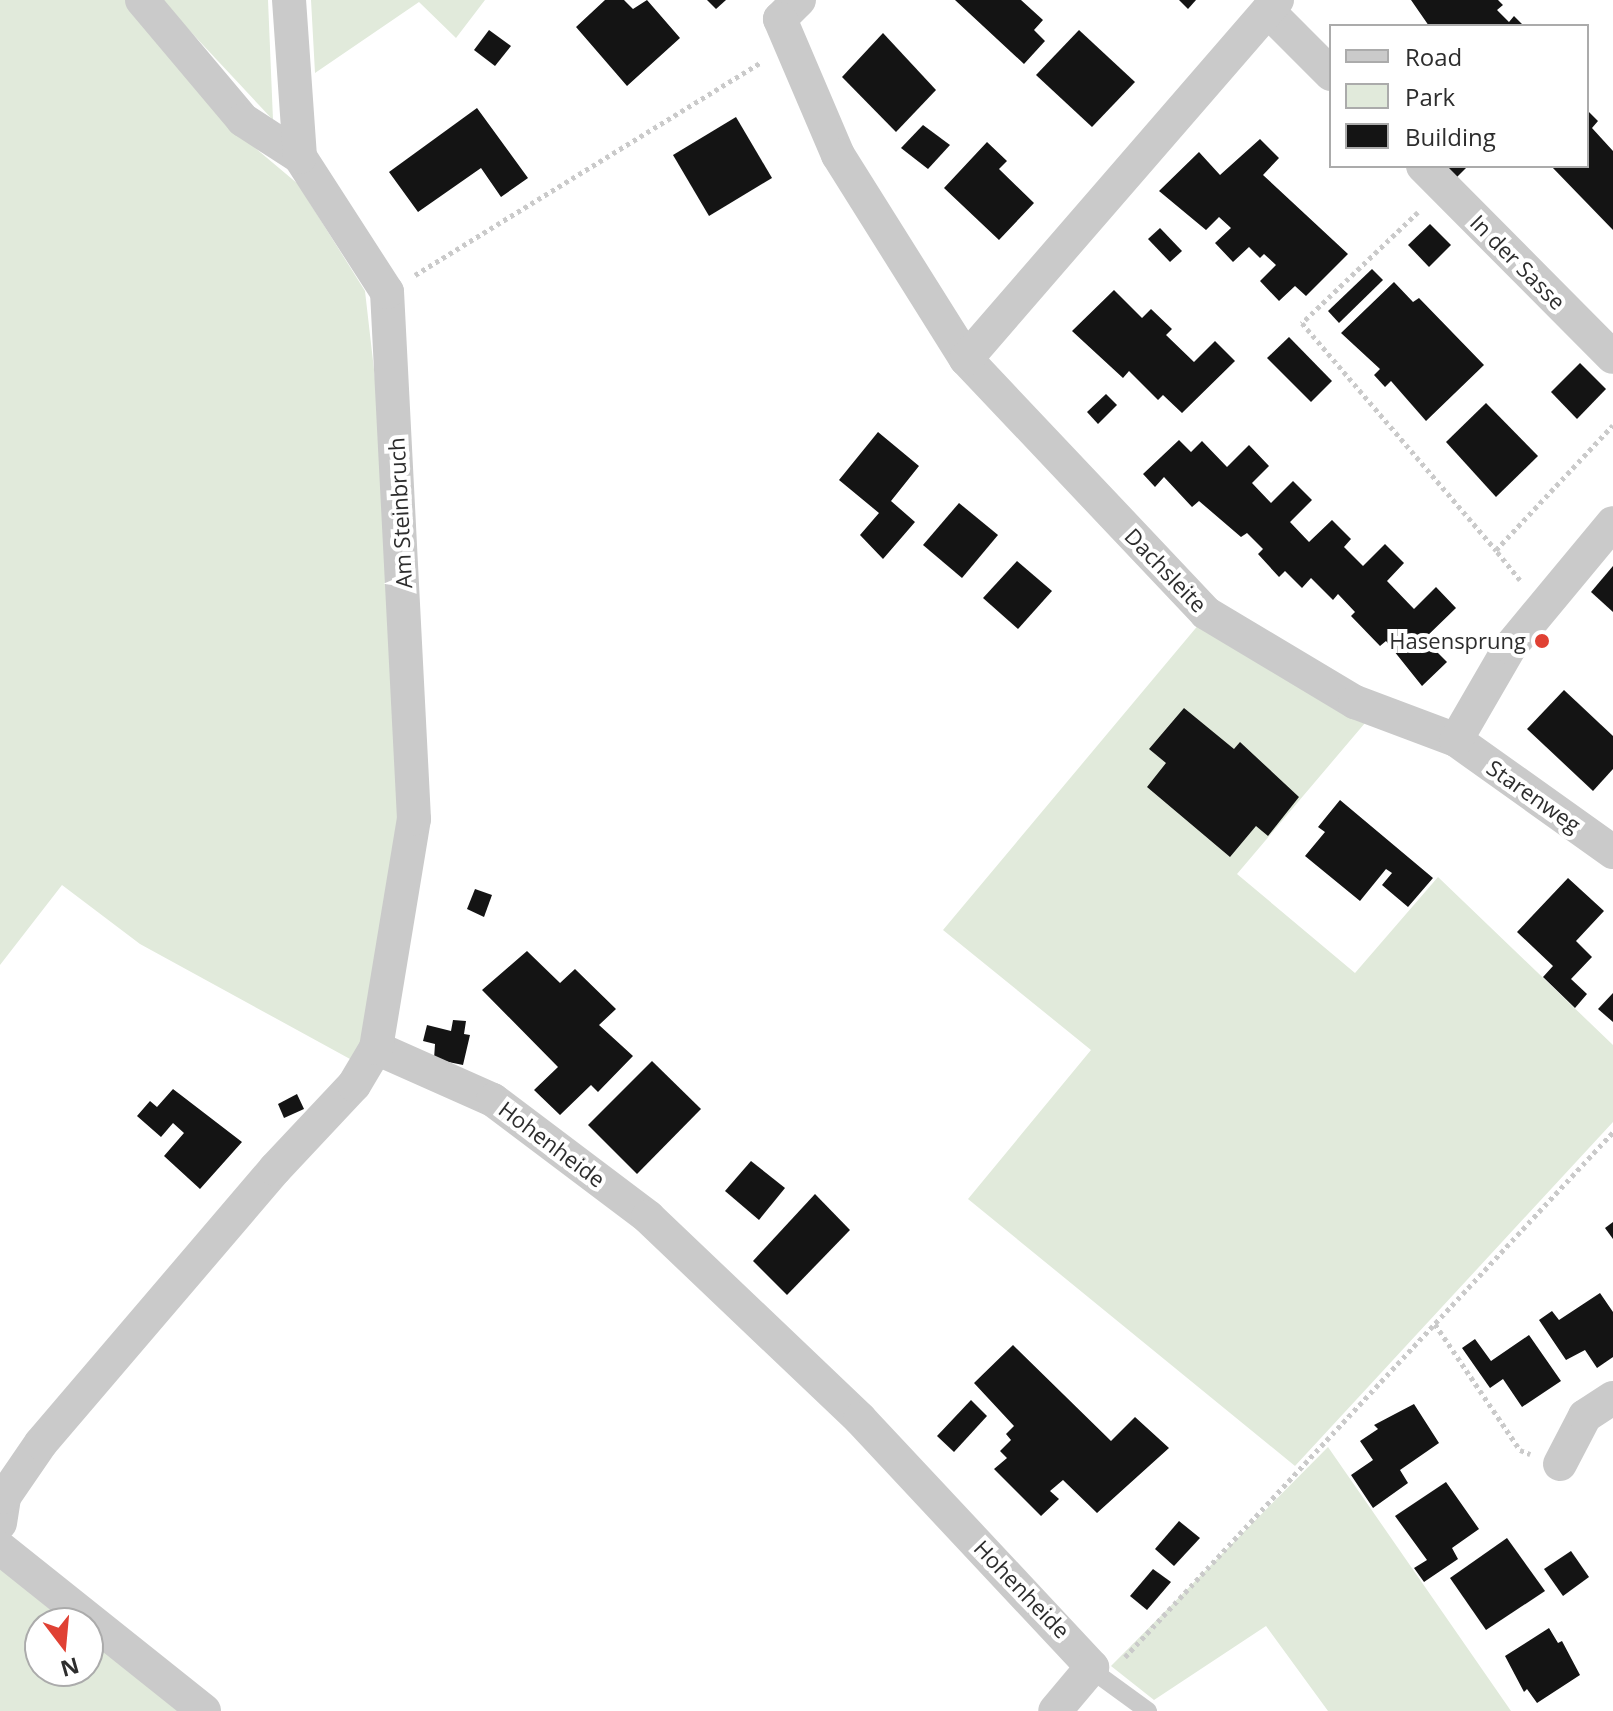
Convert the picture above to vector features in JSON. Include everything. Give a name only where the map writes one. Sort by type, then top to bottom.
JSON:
[{"type":"street","points":[[142,0],[243,120],[300,157]]},
{"type":"street","name":"Am Steinbruch","points":[[289,0],[300,157],[387,292],[414,819],[376,1048]]},
{"type":"street","points":[[789,44],[780,19],[799,0]]},
{"type":"street","points":[[966,359],[1272,6],[1329,72]]},
{"type":"street","name":"Dachsleite","points":[[789,44],[838,155],[966,359],[1206,613],[1355,702],[1456,740]]},
{"type":"street","name":"In der Sasse","points":[[1433,176],[1613,357]]},
{"type":"street","points":[[1456,740],[1510,647],[1613,523]]},
{"type":"street","name":"Starenweg","points":[[1456,740],[1613,852]]},
{"type":"street","points":[[0,1523],[4,1497],[41,1443],[275,1169],[354,1085],[376,1048]]},
{"type":"street","name":"Hohenheide","points":[[376,1048],[493,1100],[648,1217],[860,1419],[1093,1671]]},
{"type":"street","points":[[1560,1464],[1585,1416],[1613,1398]]},
{"type":"street","points":[[0,1548],[204,1711]]},
{"type":"street","points":[[1055,1711],[1093,1671]]},
{"type":"lane","points":[[1093,1671],[1148,1711]]},
{"type":"path","points":[[387,292],[789,44]]},
{"type":"path","points":[[1433,176],[1302,323],[1543,608]]},
{"type":"path","points":[[1496,550],[1613,425]]},
{"type":"path","points":[[1093,1671],[1114,1669],[1613,1132]]},
{"type":"path","points":[[1435,1324],[1520,1450],[1560,1464]]},
{"type":"green space","points":[[0,0],[126,0],[228,125],[298,184],[365,291],[395,553],[409,816],[361,1065],[140,944],[62,885],[0,965]]},
{"type":"green space","points":[[161,0],[268,0],[273,120]]},
{"type":"green space","points":[[311,0],[485,0],[456,38],[419,2],[315,73]]},
{"type":"green space","points":[[1200,623],[1365,723],[1237,874],[1355,973],[1438,877],[1613,1045],[1613,1122],[1295,1466],[968,1199],[1091,1050],[943,930]]},
{"type":"green space","points":[[1328,1447],[1511,1711],[1328,1711],[1266,1626],[1154,1700],[1111,1666]]},
{"type":"green space","points":[[0,1561],[57,1607],[24,1607],[24,1687],[104,1687],[104,1645],[186,1711],[0,1711]]},
{"type":"building","points":[[605,0],[624,0],[633,9],[647,0],[680,38],[627,86],[576,27]]},
{"type":"building","points":[[707,0],[726,0],[716,9]]},
{"type":"building","points":[[955,0],[1021,0],[1043,20],[1034,30],[1045,41],[1024,64]]},
{"type":"building","points":[[1179,0],[1196,0],[1188,9]]},
{"type":"building","points":[[1411,0],[1498,0],[1503,5],[1497,10],[1509,22],[1514,16],[1522,24],[1428,24]]},
{"type":"building","points":[[489,30],[511,46],[495,66],[474,50]]},
{"type":"building","points":[[1079,30],[1135,82],[1092,127],[1036,75]]},
{"type":"building","points":[[883,33],[936,90],[896,132],[842,77]]},
{"type":"building","points":[[477,108],[528,178],[501,197],[481,168],[418,212],[389,172]]},
{"type":"building","points":[[1589,112],[1598,121],[1592,128],[1613,151],[1613,230],[1553,168],[1589,168]]},
{"type":"building","points":[[736,117],[772,178],[709,216],[673,155]]},
{"type":"building","points":[[923,125],[950,145],[928,169],[901,148]]},
{"type":"building","points":[[1260,139],[1279,158],[1263,175],[1348,254],[1306,296],[1295,286],[1279,301],[1260,281],[1276,265],[1264,254],[1260,258],[1249,247],[1233,262],[1215,243],[1231,228],[1219,217],[1206,230],[1159,191],[1199,152],[1220,175]]},
{"type":"building","points":[[987,142],[1007,161],[999,169],[1034,203],[999,240],[944,188]]},
{"type":"building","points":[[1448,168],[1466,168],[1456,178]]},
{"type":"building","points":[[1430,224],[1451,245],[1429,267],[1408,245]]},
{"type":"building","points":[[1160,228],[1182,251],[1170,262],[1148,239]]},
{"type":"building","points":[[1372,269],[1383,280],[1339,323],[1328,311]]},
{"type":"building","points":[[1394,282],[1413,302],[1419,298],[1484,365],[1426,421],[1391,381],[1385,387],[1374,375],[1380,369],[1341,333]]},
{"type":"building","points":[[1114,290],[1142,318],[1151,309],[1172,329],[1166,335],[1194,362],[1215,341],[1235,361],[1182,413],[1163,395],[1158,400],[1129,371],[1123,378],[1072,331]]},
{"type":"building","points":[[1289,337],[1332,381],[1311,402],[1267,358]]},
{"type":"building","points":[[1580,363],[1606,389],[1577,419],[1551,392]]},
{"type":"building","points":[[1106,394],[1117,405],[1098,424],[1087,412]]},
{"type":"building","points":[[1486,403],[1538,456],[1496,497],[1446,442]]},
{"type":"building","points":[[878,432],[919,466],[891,501],[915,522],[883,559],[860,535],[879,513],[839,480]]},
{"type":"building","points":[[1179,440],[1191,452],[1202,441],[1227,467],[1249,445],[1269,466],[1252,483],[1271,503],[1293,481],[1312,500],[1290,522],[1309,542],[1332,520],[1351,539],[1344,547],[1363,566],[1385,544],[1404,563],[1387,581],[1414,609],[1436,587],[1456,608],[1424,639],[1447,662],[1422,686],[1386,641],[1380,646],[1351,616],[1355,612],[1338,594],[1333,600],[1311,578],[1302,588],[1285,571],[1279,577],[1258,554],[1263,549],[1247,533],[1241,537],[1199,501],[1192,507],[1164,477],[1155,487],[1143,474]]},
{"type":"building","points":[[959,503],[998,535],[962,578],[923,545]]},
{"type":"building","points":[[1017,561],[1052,591],[1018,629],[983,598]]},
{"type":"building","points":[[1613,566],[1613,612],[1591,592]]},
{"type":"building","points":[[1564,690],[1613,736],[1613,769],[1593,791],[1527,729]]},
{"type":"building","points":[[1184,708],[1234,749],[1240,742],[1299,797],[1268,836],[1256,826],[1230,857],[1147,787],[1166,763],[1149,749]]},
{"type":"building","points":[[1340,800],[1433,878],[1408,907],[1382,885],[1392,873],[1386,869],[1360,901],[1305,856],[1325,832],[1318,827]]},
{"type":"building","points":[[1568,878],[1604,911],[1576,941],[1592,957],[1571,979],[1587,994],[1575,1008],[1543,977],[1553,966],[1517,932]]},
{"type":"building","points":[[475,889],[492,895],[484,917],[467,909]]},
{"type":"building","points":[[527,951],[560,983],[575,969],[616,1009],[599,1025],[633,1056],[598,1092],[591,1085],[560,1115],[534,1090],[558,1067],[482,990]]},
{"type":"building","points":[[1613,993],[1613,1022],[1598,1009]]},
{"type":"building","points":[[453,1020],[466,1021],[464,1034],[470,1035],[463,1065],[434,1059],[435,1044],[423,1041],[427,1025],[451,1031]]},
{"type":"building","points":[[652,1061],[701,1109],[637,1174],[588,1125]]},
{"type":"building","points":[[173,1089],[242,1142],[200,1189],[164,1156],[184,1133],[173,1123],[161,1137],[137,1116],[150,1101],[157,1107]]},
{"type":"building","points":[[297,1094],[304,1109],[284,1118],[278,1104]]},
{"type":"building","points":[[751,1161],[785,1188],[759,1220],[725,1191]]},
{"type":"building","points":[[815,1194],[850,1230],[787,1295],[753,1261]]},
{"type":"building","points":[[1613,1222],[1613,1239],[1605,1228]]},
{"type":"building","points":[[1600,1293],[1613,1312],[1613,1357],[1597,1368],[1585,1350],[1566,1360],[1539,1320],[1552,1311],[1559,1320]]},
{"type":"building","points":[[1529,1335],[1561,1381],[1522,1407],[1503,1379],[1490,1388],[1462,1348],[1475,1339],[1491,1361]]},
{"type":"building","points":[[1013,1345],[1111,1441],[1135,1417],[1169,1448],[1097,1513],[1063,1480],[1050,1491],[1059,1499],[1041,1516],[994,1469],[1007,1458],[1000,1451],[1011,1440],[1006,1434],[1014,1426],[974,1383]]},
{"type":"building","points":[[971,1400],[987,1416],[954,1452],[937,1436]]},
{"type":"building","points":[[1414,1404],[1439,1443],[1400,1470],[1408,1483],[1373,1508],[1351,1475],[1373,1460],[1360,1441],[1378,1429],[1374,1425]]},
{"type":"building","points":[[1446,1482],[1479,1529],[1452,1548],[1458,1559],[1424,1582],[1414,1568],[1427,1560],[1395,1516]]},
{"type":"building","points":[[1179,1521],[1200,1538],[1174,1566],[1155,1549]]},
{"type":"building","points":[[1507,1538],[1545,1591],[1486,1630],[1450,1578]]},
{"type":"building","points":[[1571,1551],[1589,1577],[1563,1596],[1544,1569]]},
{"type":"building","points":[[1153,1569],[1171,1582],[1147,1610],[1130,1596]]},
{"type":"building","points":[[1549,1628],[1558,1643],[1562,1641],[1580,1675],[1537,1703],[1527,1689],[1524,1692],[1505,1656]]},
{"type":"place","name":"Hasensprung","points":[[1542,641]]}]
